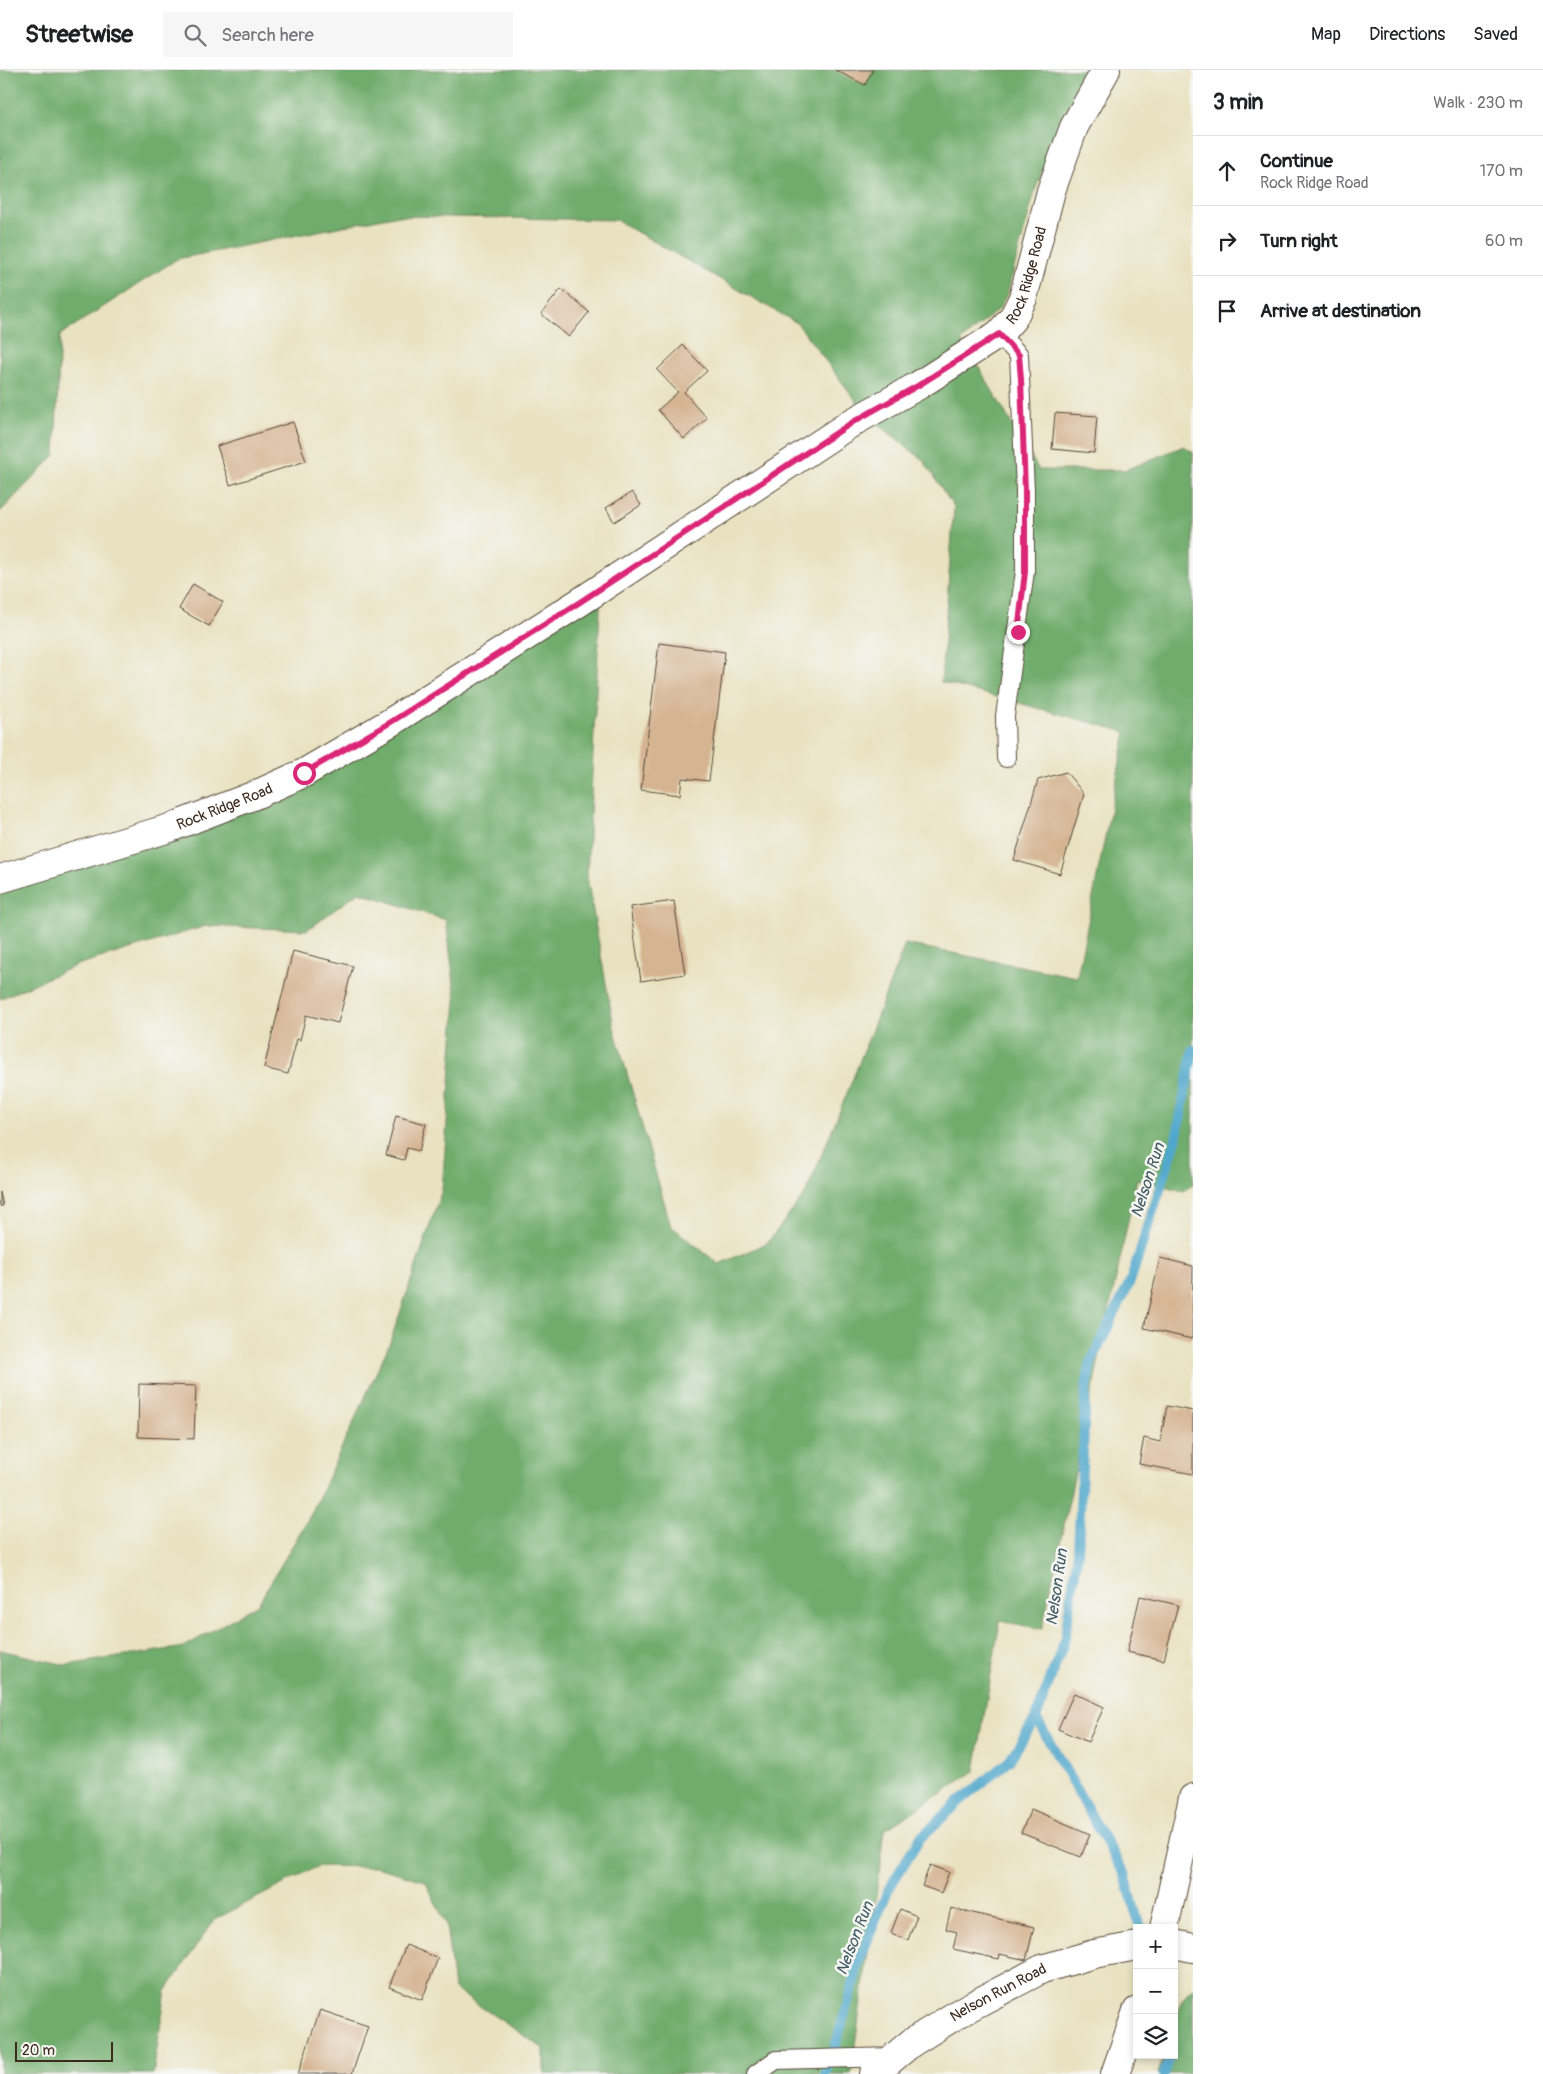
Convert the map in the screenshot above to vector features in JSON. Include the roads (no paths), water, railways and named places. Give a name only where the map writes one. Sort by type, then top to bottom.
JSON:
[{"type":"street","name":"Rock Ridge Road","points":[[0,879],[170,828],[255,795],[304,773],[391,722],[594,593],[853,422],[919,385],[999,334],[1014,318],[1023,298],[1054,182],[1074,127],[1106,70]]},
{"type":"street","points":[[1165,1924],[1193,1798]]},
{"type":"street","points":[[1178,1945],[1193,1948]]},
{"type":"street","name":"Nelson Run Road","points":[[884,2066],[911,2043],[964,2010],[1042,1970],[1094,1954],[1133,1947]]},
{"type":"street","points":[[1115,2074],[1136,2014]]},
{"type":"lane","points":[[999,334],[1019,355],[1025,491],[1025,572],[1005,716],[1006,758]]},
{"type":"lane","points":[[756,2074],[776,2060],[850,2058],[884,2066]]},
{"type":"waterway","name":"Nelson Run","points":[[825,2074],[836,2044],[861,1956],[888,1890],[920,1838],[959,1802],[1009,1761],[1036,1718],[1064,1642],[1078,1552],[1086,1387],[1091,1362],[1130,1282],[1176,1140],[1193,1050]]},
{"type":"waterway","points":[[1036,1718],[1125,1875],[1139,1924]]},
{"type":"waterway","points":[[1164,2074],[1170,2059]]}]
